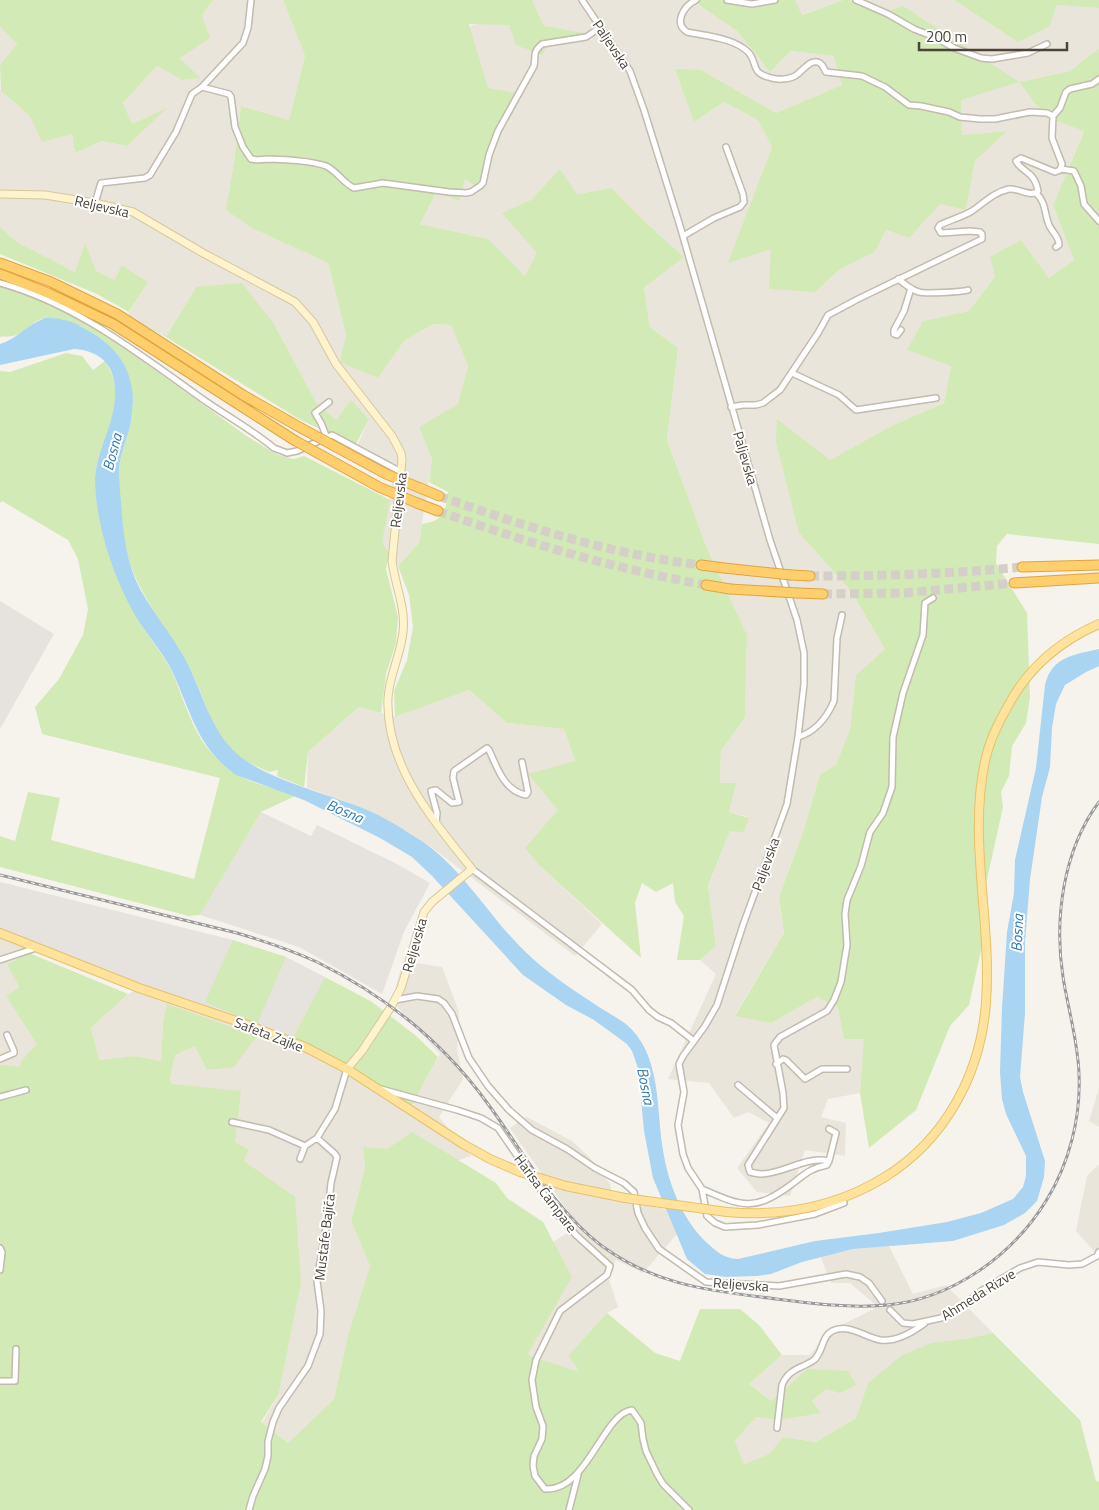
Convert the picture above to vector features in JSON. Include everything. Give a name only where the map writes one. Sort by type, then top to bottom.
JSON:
[{"type":"highway","points":[[0,263],[51,282],[117,314],[243,395],[301,428],[386,474],[439,496]]},
{"type":"highway","points":[[0,274],[48,292],[113,324],[294,440],[379,487],[438,510]]},
{"type":"highway","points":[[701,565],[810,576]]},
{"type":"highway","points":[[1022,567],[1099,565]]},
{"type":"highway","points":[[1014,583],[1099,578]]},
{"type":"highway","points":[[706,585],[730,589],[823,594]]},
{"type":"main road","name":"Reljevska","points":[[2,195],[44,195],[95,203],[141,216],[203,253],[295,302],[313,322],[336,364],[392,436],[401,453],[402,460],[392,561],[394,577],[402,604],[403,633],[389,692],[390,724],[402,764],[411,785],[469,871],[424,912],[415,936],[404,981],[395,1000],[362,1051],[347,1069]]},
{"type":"main road","name":"Safeta Zajke","points":[[0,933],[139,988],[291,1041],[347,1069],[490,1160],[520,1172],[566,1186],[625,1198],[727,1212],[764,1214],[812,1207],[849,1196],[882,1179],[915,1156],[926,1145],[951,1111],[967,1082],[974,1063],[986,1002],[986,950],[979,838],[980,799],[985,761],[996,727],[1014,694],[1031,672],[1048,655],[1099,624]]},
{"type":"street","points":[[95,203],[101,183],[146,178],[150,175],[176,132],[192,94],[202,87],[243,43],[248,28],[251,0]]},
{"type":"street","name":"Paljevska","points":[[582,0],[630,71],[683,236],[770,540],[797,620],[804,661],[804,684],[798,738],[787,804],[743,925],[717,1005],[694,1041]]},
{"type":"street","points":[[696,0],[688,6],[681,16],[680,23],[683,30],[739,45],[750,53],[755,69],[759,74],[768,77],[778,79],[792,77],[811,63],[818,62],[826,72],[862,76],[885,87],[911,106],[921,106],[973,119],[995,119],[1030,112],[1047,113],[1053,116]]},
{"type":"street","points":[[727,0],[752,4],[775,0]]},
{"type":"street","points":[[856,0],[888,14],[954,48],[981,58],[992,59],[1024,54],[1047,44]]},
{"type":"street","points":[[202,87],[229,94],[234,106],[236,127],[243,147],[251,159],[313,163],[331,170],[354,188],[383,183],[466,193],[472,192],[483,183],[489,155],[498,131],[534,66],[534,55],[537,49],[542,44],[586,37],[601,27]]},
{"type":"street","points":[[1061,169],[1062,164],[1052,138],[1053,116],[1060,108],[1066,92],[1092,84],[1099,79]]},
{"type":"street","points":[[683,236],[714,218],[740,207],[744,202],[743,194],[726,147]]},
{"type":"street","points":[[1036,193],[1038,191],[1036,181],[1030,173],[1017,164],[1016,161],[1018,159],[1021,158],[1055,172],[1061,169],[1074,171],[1081,186],[1084,204],[1099,221]]},
{"type":"street","points":[[731,407],[762,403],[780,390],[828,315],[982,239],[982,234],[976,231],[941,233],[938,228],[940,225],[971,211],[988,198],[1003,191],[1015,189],[1033,195],[1036,193]]},
{"type":"street","points":[[1036,193],[1044,202],[1047,221],[1059,242],[1059,246],[1056,247]]},
{"type":"street","points":[[898,280],[922,293],[968,290]]},
{"type":"street","points":[[0,283],[36,294],[75,313],[136,350],[274,448],[287,453],[297,452],[332,435],[401,472]]},
{"type":"street","points":[[901,330],[897,335],[894,334],[894,330],[907,305],[911,288]]},
{"type":"street","points":[[792,373],[839,395],[856,410],[936,398]]},
{"type":"street","points":[[327,438],[315,413],[329,402]]},
{"type":"street","points":[[829,1161],[822,1159],[813,1160],[763,1174],[750,1172],[748,1165],[784,1108],[783,1092],[776,1064],[774,1045],[780,1037],[827,1010],[834,1000],[841,982],[847,946],[845,914],[847,900],[861,866],[870,832],[883,813],[892,788],[893,737],[903,693],[923,635],[925,603],[933,598]]},
{"type":"street","points":[[798,738],[812,733],[834,701],[837,638],[842,615]]},
{"type":"street","points":[[436,823],[437,813],[431,791],[436,790],[452,804],[459,802],[453,778],[454,771],[479,752],[487,748],[504,782],[510,788],[526,795],[528,792],[522,762]]},
{"type":"street","points":[[469,871],[632,990],[649,1010],[671,1023],[694,1041],[679,1064],[684,1092],[678,1125],[683,1154],[688,1168],[702,1189],[707,1216],[715,1223],[726,1227],[758,1225],[815,1214],[844,1203]]},
{"type":"street","points":[[0,960],[36,948]]},
{"type":"street","name":"Reljevska","points":[[395,1000],[417,996],[444,1003],[452,1014],[468,1058],[488,1086],[509,1110],[532,1130],[567,1149],[595,1168],[624,1182],[634,1192],[638,1213],[645,1228],[659,1249],[706,1282],[779,1286],[846,1274],[860,1277],[869,1283],[882,1301]]},
{"type":"street","points":[[0,1059],[14,1053],[7,1035]]},
{"type":"street","points":[[776,1064],[783,1059],[786,1060],[805,1079],[822,1069],[847,1069]]},
{"type":"street","points":[[300,1158],[305,1146],[316,1138],[335,1109],[347,1069]]},
{"type":"street","points":[[738,1085],[777,1118]]},
{"type":"street","name":"Harisa Čampare","points":[[376,1087],[481,1118],[498,1128],[558,1214],[576,1235],[610,1266],[607,1276],[560,1311],[536,1360],[532,1380],[536,1407],[543,1426],[542,1439],[534,1456],[535,1476],[542,1486],[545,1489],[550,1489],[565,1484],[579,1472],[612,1426],[624,1413],[632,1410],[641,1423],[646,1451],[657,1474],[663,1484],[689,1510]]},
{"type":"street","points":[[0,1097],[26,1090]]},
{"type":"street","points":[[232,1122],[269,1130],[305,1146]]},
{"type":"street","points":[[702,1189],[732,1202],[746,1205],[757,1204],[774,1197],[809,1171],[826,1165],[829,1161],[836,1133],[830,1130]]},
{"type":"street","name":"Mustafe Bajića","points":[[249,1510],[265,1469],[268,1456],[268,1442],[273,1422],[279,1408],[308,1366],[320,1334],[321,1311],[317,1281],[327,1222],[331,1183],[337,1158],[334,1152],[316,1138]]},
{"type":"street","points":[[0,1248],[2,1252],[0,1270]]},
{"type":"street","name":"Ahmeda Rizve","points":[[890,1310],[902,1323],[913,1324],[941,1318],[964,1305],[982,1290],[1020,1268],[1038,1262],[1069,1265],[1082,1264],[1097,1256],[1099,1252]]},
{"type":"street","points":[[777,1428],[782,1386],[785,1379],[795,1369],[814,1360],[825,1339],[832,1331],[848,1328],[877,1340],[887,1341],[912,1332],[928,1321]]},
{"type":"street","points":[[0,1381],[15,1381],[16,1349]]},
{"type":"street","points":[[569,1510],[579,1472]]},
{"type":"shaded area","points":[[213,0],[283,0],[305,56],[289,120],[241,106],[234,164],[252,228],[328,263],[346,335],[378,378],[404,341],[433,324],[451,325],[468,366],[459,404],[419,427],[432,459],[419,543],[398,566],[381,542],[394,473],[354,453],[369,419],[351,400],[336,420],[316,402],[274,324],[196,287],[166,337],[126,318],[148,282],[122,265],[114,280],[96,271],[85,244],[75,272],[17,242],[0,227],[0,88],[1,91],[31,116],[42,142],[72,134],[75,153],[102,141],[127,146],[166,108],[132,124],[123,103],[157,66],[182,80],[199,78],[180,58],[202,16]]},
{"type":"shaded area","points":[[532,0],[699,0],[699,5],[737,31],[770,72],[791,51],[835,56],[842,85],[776,113],[701,70],[694,122],[724,102],[758,120],[772,147],[729,262],[772,248],[815,292],[839,270],[875,252],[886,230],[909,238],[940,203],[966,210],[975,161],[1006,131],[962,135],[961,100],[879,14],[850,0],[954,0],[1018,42],[1057,5],[1099,8],[1099,48],[1070,71],[1019,82],[1044,116],[1084,130],[1053,205],[1074,260],[1049,278],[1021,240],[969,311],[923,321],[951,366],[944,403],[891,426],[830,460],[777,420],[799,533],[851,591],[885,649],[856,675],[850,729],[836,765],[820,774],[804,829],[779,897],[784,933],[735,1015],[771,1023],[817,997],[838,1007],[865,1039],[860,1093],[828,1099],[821,1117],[846,1123],[845,1156],[805,1150],[790,1196],[757,1192],[737,1168],[769,1123],[748,1112],[734,1118],[709,1083],[668,1079],[716,974],[700,960],[716,946],[708,887],[730,831],[748,817],[729,812],[720,783],[721,751],[745,717],[747,635],[706,546],[667,440],[678,348],[650,327],[644,288],[684,257],[643,220],[612,188],[577,194],[560,170],[531,200],[503,213],[538,253],[525,276],[488,239],[420,224],[437,191],[465,179],[468,180],[455,53],[472,25],[515,18],[547,42],[583,35],[544,26]]},
{"type":"shaded area","points":[[795,0],[843,0],[801,15]]},
{"type":"shaded area","points":[[0,27],[17,44],[0,65]]},
{"type":"shaded area","points":[[0,601],[54,634],[0,729]]},
{"type":"shaded area","points":[[469,690],[507,723],[564,729],[575,761],[541,867],[602,924],[575,956],[410,833],[358,806],[307,788],[308,752],[359,707],[395,717]]},
{"type":"shaded area","points":[[261,812],[311,836],[317,825],[395,863],[430,883],[404,932],[382,994],[299,947],[200,915]]},
{"type":"shaded area","points":[[0,882],[233,940],[286,957],[325,977],[291,1041],[0,933]]},
{"type":"shaded area","points":[[0,933],[36,948],[7,964],[19,987],[6,996],[38,1044],[21,1061],[0,1216]]},
{"type":"shaded area","points":[[403,961],[442,967],[459,1012],[457,1050],[463,1079],[439,1117],[471,1156],[432,1170],[363,1147],[365,1168],[351,1221],[370,1266],[348,1335],[334,1399],[288,1443],[262,1423],[279,1393],[300,1286],[298,1245],[282,1190],[244,1161],[249,1150],[209,1128],[170,1082],[175,1055],[195,1046],[234,1067],[163,1023],[161,1061],[134,1056],[99,1060],[91,1028],[128,994],[139,988],[265,1031],[347,1069],[410,1109],[440,1054],[392,1001]]},
{"type":"shaded area","points":[[1099,1088],[1099,1127],[1089,1121]]},
{"type":"shaded area","points":[[527,1117],[572,1141],[590,1158],[610,1184],[613,1198],[667,1210],[677,1234],[643,1273],[616,1260],[608,1277],[618,1307],[607,1313],[579,1372],[577,1421],[527,1355],[545,1247],[578,1226],[510,1128]]},
{"type":"shaded area","points":[[1099,1164],[1099,1257],[1076,1231],[1087,1176]]},
{"type":"shaded area","points":[[889,1246],[913,1294],[946,1285],[993,1333],[965,1339],[868,1383],[856,1418],[816,1442],[783,1437],[769,1454],[744,1464],[735,1441],[756,1417],[779,1420],[820,1412],[812,1401],[826,1388],[807,1369],[771,1401],[749,1384],[782,1355],[810,1355],[829,1331],[878,1307],[850,1283],[831,1283],[821,1257],[853,1249]]},
{"type":"green space","points":[[0,0],[213,0],[202,16],[210,38],[180,58],[200,78],[182,80],[157,66],[123,103],[132,124],[168,107],[127,146],[102,141],[75,153],[72,134],[42,142],[30,116],[1,91],[0,65],[17,44],[0,27]]},
{"type":"green space","points":[[283,0],[532,0],[544,26],[584,33],[578,41],[549,42],[542,55],[516,45],[509,25],[469,24],[488,88],[521,94],[495,143],[483,191],[465,179],[459,201],[437,191],[420,224],[488,239],[525,276],[537,253],[502,213],[531,200],[560,169],[577,194],[612,188],[643,220],[684,257],[644,288],[650,327],[678,348],[667,440],[706,546],[747,635],[745,717],[721,751],[720,783],[736,783],[729,812],[749,818],[744,832],[730,831],[708,886],[716,946],[700,960],[677,960],[684,916],[675,902],[673,883],[656,892],[642,883],[635,903],[641,958],[541,867],[525,848],[558,810],[528,774],[575,761],[564,729],[507,723],[469,690],[395,717],[394,691],[407,660],[413,627],[409,595],[398,566],[419,543],[422,524],[435,521],[442,514],[448,492],[429,482],[432,459],[419,427],[458,404],[468,366],[451,325],[433,324],[404,341],[378,378],[340,362],[346,335],[328,263],[252,228],[226,210],[241,106],[289,120],[305,56]]},
{"type":"green space","points":[[699,0],[795,0],[802,15],[843,0],[850,0],[879,14],[903,6],[1019,82],[961,100],[962,135],[1007,131],[975,161],[966,210],[940,204],[909,238],[886,230],[875,252],[839,270],[815,292],[769,289],[771,249],[728,263],[772,147],[758,120],[724,102],[694,122],[675,69],[701,70],[776,113],[842,85],[834,56],[791,51],[770,72],[737,31],[699,5]]},
{"type":"green space","points":[[954,0],[1099,0],[1099,8],[1057,5],[1049,27],[1018,42]]},
{"type":"green space","points":[[1099,48],[1099,544],[1007,534],[997,546],[996,563],[1027,613],[1030,697],[1026,723],[1012,746],[1009,776],[1001,792],[1003,807],[982,902],[982,946],[969,1005],[950,1026],[916,1110],[869,1148],[860,1093],[864,1039],[844,1039],[838,1007],[817,997],[771,1023],[735,1016],[784,933],[779,897],[804,829],[820,774],[836,765],[850,729],[856,675],[885,649],[851,591],[799,533],[776,442],[777,419],[830,460],[891,426],[944,403],[951,366],[907,350],[923,321],[969,311],[995,276],[990,257],[1021,240],[1049,278],[1074,260],[1053,205],[1084,131],[1044,116],[1019,82],[1070,71]]},
{"type":"green space","points":[[0,227],[17,242],[75,272],[85,243],[96,271],[114,280],[122,265],[148,282],[129,312],[97,294],[0,254]]},
{"type":"green space","points":[[242,283],[274,324],[316,402],[336,420],[351,400],[369,419],[355,446],[299,419],[166,337],[196,287]]},
{"type":"green space","points":[[0,286],[61,308],[119,344],[248,437],[278,455],[294,459],[304,456],[390,500],[382,542],[389,553],[386,569],[398,617],[396,643],[386,674],[381,713],[359,707],[308,752],[304,787],[277,776],[278,770],[269,772],[248,762],[228,746],[215,726],[183,655],[144,595],[136,579],[125,545],[119,499],[119,467],[130,425],[133,399],[128,374],[123,363],[108,344],[97,336],[80,326],[61,319],[43,318],[17,335],[0,337]]},
{"type":"green space","points":[[66,353],[82,356],[93,370],[105,361],[113,377],[114,408],[96,469],[95,485],[104,538],[115,572],[130,605],[170,668],[192,721],[209,750],[226,767],[238,775],[295,796],[261,812],[200,915],[189,916],[0,867],[0,836],[15,841],[28,792],[60,798],[51,840],[194,879],[220,778],[42,734],[35,707],[59,679],[83,635],[88,609],[78,559],[68,540],[2,501],[0,503],[0,371],[10,372]]},
{"type":"green space","points":[[233,940],[286,957],[257,1024],[205,1002]]},
{"type":"green space","points":[[29,953],[128,994],[91,1028],[99,1060],[134,1056],[161,1061],[163,1023],[167,1004],[257,1036],[234,1067],[207,1070],[195,1046],[175,1055],[170,1081],[172,1084],[241,1091],[235,1142],[249,1150],[244,1161],[295,1197],[301,1283],[279,1393],[261,1422],[288,1443],[334,1399],[348,1335],[370,1266],[351,1221],[365,1168],[363,1147],[387,1149],[412,1132],[496,1183],[507,1198],[543,1222],[572,1277],[527,1355],[579,1372],[569,1355],[607,1313],[655,1353],[680,1361],[700,1309],[740,1309],[759,1325],[782,1355],[749,1384],[771,1401],[807,1369],[848,1371],[856,1385],[840,1393],[826,1389],[812,1401],[821,1413],[779,1420],[756,1417],[735,1441],[744,1464],[769,1454],[783,1437],[816,1442],[856,1418],[868,1383],[901,1356],[931,1343],[993,1333],[1080,1420],[1096,1481],[1099,1482],[1099,1510],[0,1510],[0,1065],[20,1067],[21,1061],[37,1044],[6,996],[19,987],[7,964]]},
{"type":"green space","points":[[325,977],[372,1002],[415,1035],[438,1057],[410,1109],[291,1041]]},
{"type":"water","name":"Bosna","points":[[45,318],[70,321],[96,335],[111,347],[127,370],[132,389],[133,405],[119,470],[123,525],[128,558],[140,589],[185,659],[211,718],[225,740],[233,750],[258,768],[371,812],[394,824],[434,850],[463,879],[503,928],[532,958],[564,984],[626,1024],[638,1037],[652,1066],[665,1162],[677,1200],[697,1233],[724,1256],[738,1259],[815,1241],[947,1222],[981,1213],[1013,1199],[1023,1187],[1026,1176],[1026,1156],[1006,1114],[1002,1099],[1000,1072],[1007,932],[1014,893],[1015,860],[1036,768],[1045,685],[1048,675],[1065,658],[1099,649],[1099,666],[1065,685],[1056,704],[1052,728],[1050,767],[1042,797],[1030,879],[1025,942],[1025,1013],[1020,1077],[1045,1161],[1044,1177],[1037,1201],[1025,1213],[1004,1225],[953,1241],[853,1249],[802,1262],[771,1274],[726,1277],[705,1274],[687,1259],[653,1178],[644,1131],[638,1068],[632,1051],[627,1044],[594,1020],[566,1005],[523,975],[432,876],[412,857],[380,838],[304,800],[236,775],[211,752],[196,726],[170,667],[130,605],[115,572],[103,537],[96,501],[95,484],[99,458],[114,408],[114,381],[109,367],[95,354],[74,349],[0,365],[0,344],[12,339]]},
{"type":"tunnel","points":[[439,496],[503,518],[601,547],[701,565]]},
{"type":"tunnel","points":[[438,511],[570,554],[706,585]]},
{"type":"tunnel","points":[[810,576],[916,574],[1022,567]]},
{"type":"tunnel","points":[[823,594],[905,593],[1014,583]]},
{"type":"railway","points":[[0,875],[237,933],[287,950],[342,975],[389,1005],[432,1041],[471,1082],[540,1180],[570,1216],[602,1246],[639,1268],[678,1282],[718,1291],[839,1306],[887,1305],[911,1301],[957,1284],[998,1256],[1016,1240],[1032,1221],[1046,1201],[1061,1172],[1076,1124],[1079,1091],[1077,1049],[1060,955],[1061,909],[1069,863],[1077,841],[1099,802]]}]
